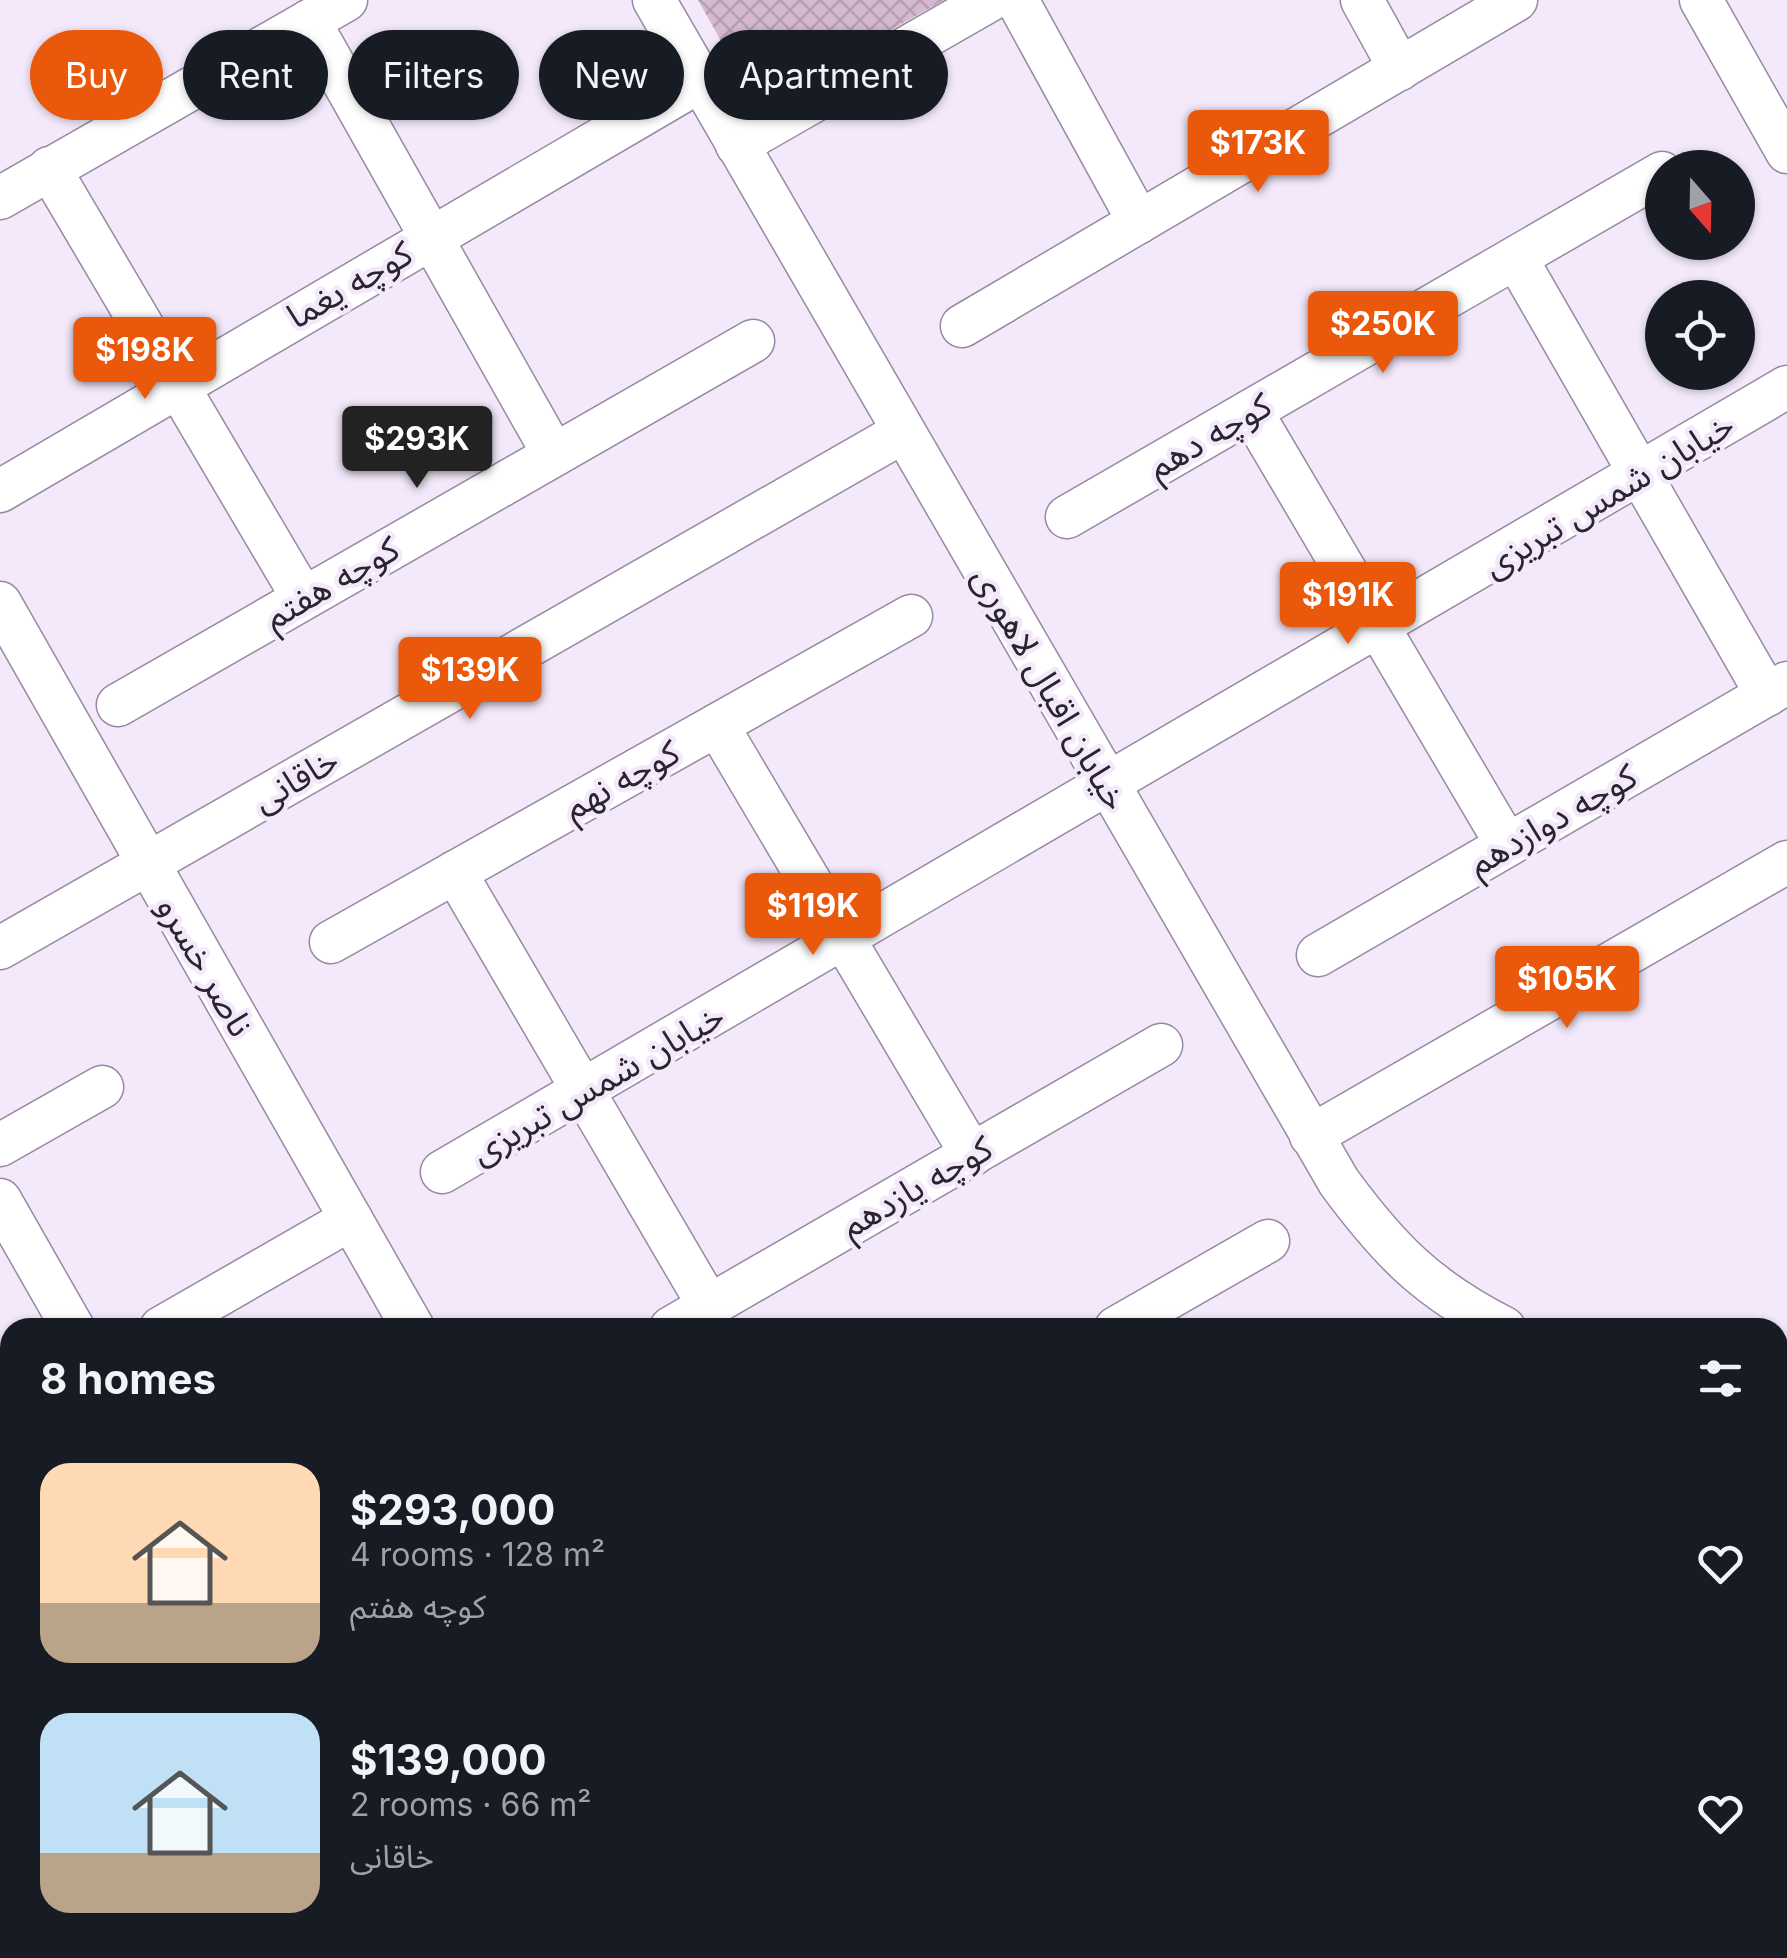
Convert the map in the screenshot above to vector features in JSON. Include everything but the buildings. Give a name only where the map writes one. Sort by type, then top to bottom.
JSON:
[{"type":"street","points":[[0,198],[346,0]]},
{"type":"street","name":"خیابان اقبال لاهوری","points":[[654,0],[1311,1136],[1380,1238],[1418,1276],[1456,1304],[1484,1318]]},
{"type":"street","points":[[737,145],[990,0]]},
{"type":"street","points":[[1018,0],[1140,222]]},
{"type":"street","points":[[1362,0],[1400,69]]},
{"type":"street","points":[[962,326],[1516,0]]},
{"type":"street","points":[[1701,0],[1787,152]]},
{"type":"street","points":[[309,21],[554,455]]},
{"type":"street","name":"کوچه یغما","points":[[0,491],[176,384],[700,81]]},
{"type":"street","points":[[49,168],[303,598]]},
{"type":"street","name":"کوچه دهم","points":[[1067,517],[1645,183]]},
{"type":"street","points":[[1516,258],[1641,475],[1777,689]]},
{"type":"street","name":"کوچه هفتم","points":[[118,705],[753,340]]},
{"type":"street","name":"خیابان شمس تبریزی","points":[[442,1172],[1787,387]]},
{"type":"street","points":[[1251,411],[1507,845]]},
{"type":"street","name":"خاقانی","points":[[0,948],[903,432]]},
{"type":"street","name":"ناصر خسرو","points":[[0,603],[408,1318]]},
{"type":"street","name":"کوچه نهم","points":[[331,942],[911,616]]},
{"type":"street","name":"کوچه دوازدهم","points":[[1318,955],[1777,689]]},
{"type":"street","points":[[717,725],[972,1154]]},
{"type":"street","points":[[1311,1136],[1787,862]]},
{"type":"street","points":[[455,872],[709,1306]]},
{"type":"street","name":"کوچه یازدهم","points":[[688,1318],[1162,1045]]},
{"type":"street","points":[[0,1145],[102,1088]]},
{"type":"street","points":[[0,1200],[67,1318]]},
{"type":"street","points":[[178,1318],[351,1219]]},
{"type":"street","points":[[1133,1318],[1268,1241]]}]
